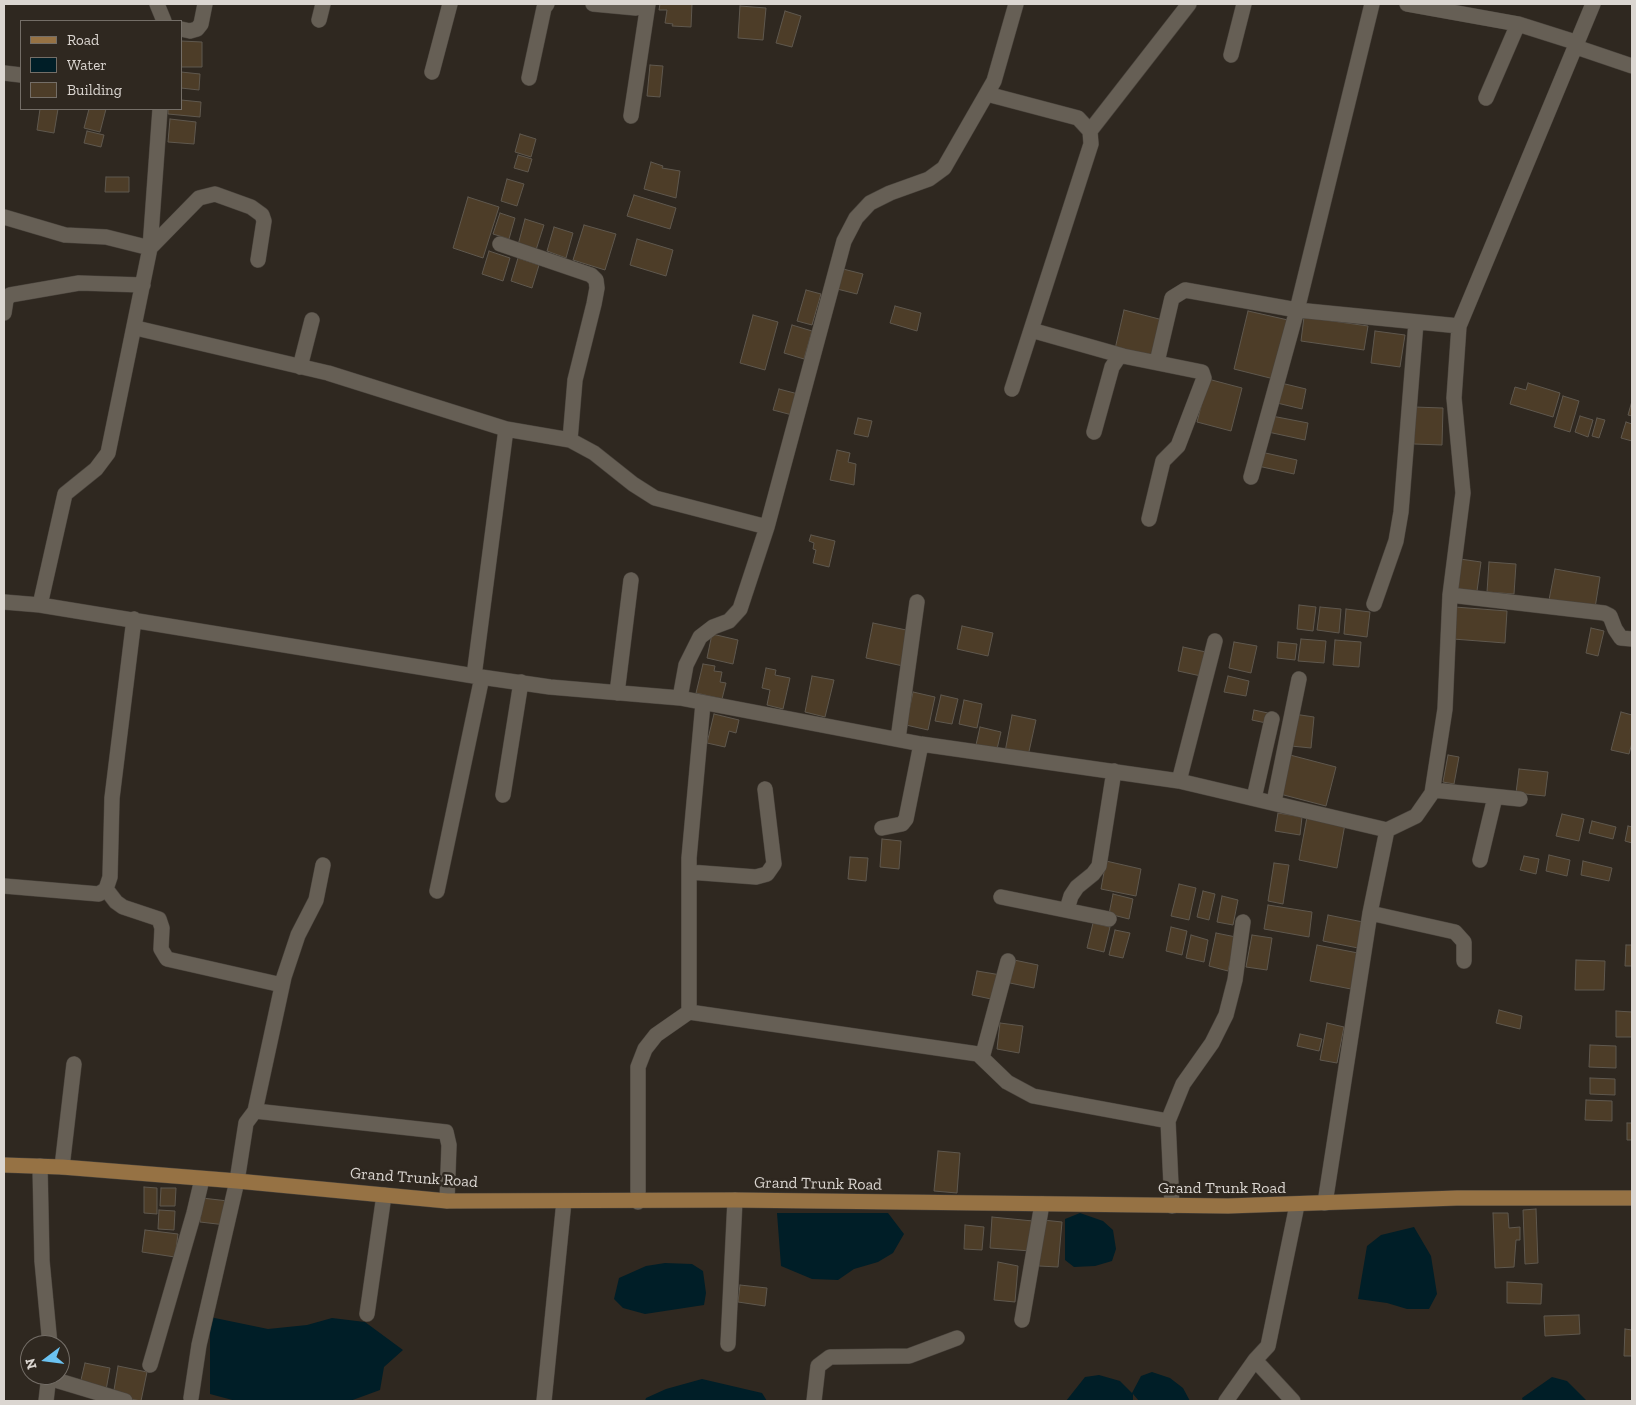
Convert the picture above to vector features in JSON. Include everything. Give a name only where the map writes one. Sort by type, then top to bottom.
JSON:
[{"type":"main road","name":"Grand Trunk Road","points":[[4,1166],[62,1167],[447,1201],[638,1202],[735,1200],[1172,1206],[1458,1198],[1632,1198]]},
{"type":"street","points":[[157,4],[164,20]]},
{"type":"street","points":[[182,29],[190,31],[197,29],[201,24],[205,4]]},
{"type":"street","points":[[319,20],[323,4]]},
{"type":"street","points":[[432,72],[450,4]]},
{"type":"street","points":[[529,78],[544,8],[547,4]]},
{"type":"street","points":[[593,4],[636,8],[646,4],[631,116]]},
{"type":"street","points":[[680,698],[686,665],[700,637],[713,626],[729,621],[740,609],[767,527],[844,241],[856,218],[870,203],[890,193],[928,180],[944,168],[994,81],[1016,4]]},
{"type":"street","points":[[1090,131],[1189,4]]},
{"type":"street","points":[[1230,56],[1244,4]]},
{"type":"street","points":[[1250,477],[1297,310],[1372,4]]},
{"type":"street","points":[[1407,4],[1518,24],[1632,66]]},
{"type":"street","points":[[4,602],[40,605],[134,619],[478,676],[617,693],[680,698],[898,738],[921,744],[1179,781],[1387,830],[1416,816],[1425,806],[1433,790],[1445,709],[1450,595],[1463,493],[1454,398],[1459,326],[1593,4]]},
{"type":"street","points":[[1486,98],[1518,24]]},
{"type":"street","points":[[4,73],[20,75]]},
{"type":"street","points":[[987,94],[1078,118],[1090,131],[1091,144],[1012,389]]},
{"type":"street","points":[[40,605],[66,494],[96,469],[108,453],[136,328],[150,248],[160,110]]},
{"type":"street","points":[[150,248],[199,198],[215,194],[251,207],[262,215],[264,221],[258,260]]},
{"type":"street","points":[[4,217],[65,235],[106,237],[150,248]]},
{"type":"street","points":[[500,244],[591,275],[596,280],[597,288],[594,304],[575,380],[570,440]]},
{"type":"street","points":[[4,312],[7,297],[10,295],[79,283],[144,285]]},
{"type":"street","points":[[1157,362],[1172,298],[1185,290],[1297,310],[1459,326]]},
{"type":"street","points":[[300,367],[312,320]]},
{"type":"street","points":[[1374,604],[1396,541],[1401,512],[1416,322]]},
{"type":"street","points":[[136,328],[328,373],[506,429],[570,440],[594,454],[655,498],[767,527]]},
{"type":"street","points":[[1031,330],[1123,356],[1200,371],[1204,378],[1178,446],[1163,461],[1149,519]]},
{"type":"street","points":[[1094,432],[1112,367],[1115,361],[1123,356]]},
{"type":"street","points":[[437,891],[478,676],[506,429]]},
{"type":"street","points":[[617,693],[631,580]]},
{"type":"street","points":[[1450,595],[1604,613],[1610,616],[1621,638],[1632,639]]},
{"type":"street","points":[[898,738],[917,602]]},
{"type":"street","points":[[4,886],[99,894],[106,889],[110,877],[112,798],[134,619]]},
{"type":"street","points":[[1179,781],[1215,641]]},
{"type":"street","points":[[1274,802],[1299,679]]},
{"type":"street","points":[[503,795],[521,682]]},
{"type":"street","points":[[689,1012],[689,872],[703,703]]},
{"type":"street","points":[[1254,798],[1272,719]]},
{"type":"street","points":[[882,828],[902,824],[906,819],[921,744]]},
{"type":"street","points":[[1067,909],[1071,896],[1077,888],[1094,874],[1099,866],[1114,771]]},
{"type":"street","points":[[689,872],[756,877],[767,874],[774,864],[765,789]]},
{"type":"street","points":[[1433,790],[1520,799]]},
{"type":"street","points":[[1480,860],[1495,797]]},
{"type":"street","points":[[1325,1203],[1370,912],[1387,830]]},
{"type":"street","points":[[191,1398],[201,1335],[237,1181],[246,1122],[255,1111],[282,985],[298,935],[316,900],[323,865]]},
{"type":"street","points":[[106,889],[116,902],[123,907],[159,919],[162,928],[161,949],[167,959],[282,985]]},
{"type":"street","points":[[1001,897],[1110,918]]},
{"type":"street","points":[[1370,912],[1455,932],[1464,942],[1464,960]]},
{"type":"street","points":[[1172,1206],[1168,1121],[1183,1084],[1212,1043],[1226,1015],[1235,980],[1243,922]]},
{"type":"street","points":[[982,1058],[1008,960]]},
{"type":"street","points":[[638,1202],[638,1067],[645,1049],[656,1036],[689,1012],[961,1050],[978,1054],[1007,1082],[1033,1096],[1168,1121]]},
{"type":"street","points":[[62,1167],[74,1064]]},
{"type":"street","points":[[255,1111],[446,1132],[449,1145],[447,1201]]},
{"type":"street","points":[[40,1166],[42,1261],[49,1335]]},
{"type":"street","points":[[150,1365],[202,1179]]},
{"type":"street","points":[[367,1314],[384,1195]]},
{"type":"street","points":[[728,1344],[735,1200]]},
{"type":"street","points":[[544,1401],[564,1201]]},
{"type":"street","points":[[1022,1320],[1042,1204]]},
{"type":"street","points":[[1226,1401],[1254,1360],[1268,1346],[1297,1204]]},
{"type":"street","points":[[814,1401],[818,1366],[830,1357],[908,1356],[957,1338]]},
{"type":"street","points":[[1254,1360],[1293,1401]]},
{"type":"street","points":[[70,1383],[124,1401]]},
{"type":"street","points":[[46,1401],[48,1385]]},
{"type":"water","points":[[777,1213],[888,1213],[904,1234],[893,1253],[878,1262],[854,1269],[838,1280],[812,1279],[781,1266]]},
{"type":"water","points":[[1080,1213],[1103,1221],[1113,1230],[1116,1249],[1112,1261],[1095,1266],[1074,1267],[1065,1260],[1065,1219]]},
{"type":"water","points":[[1414,1227],[1431,1256],[1437,1294],[1429,1309],[1407,1309],[1387,1303],[1358,1299],[1367,1246],[1381,1235]]},
{"type":"water","points":[[665,1263],[692,1264],[703,1271],[706,1293],[704,1305],[645,1314],[623,1308],[614,1299],[619,1278],[646,1266]]},
{"type":"water","points":[[210,1317],[268,1329],[307,1325],[332,1318],[365,1322],[403,1350],[384,1367],[380,1390],[350,1401],[236,1401],[210,1394]]},
{"type":"water","points":[[1152,1372],[1170,1378],[1183,1388],[1190,1401],[1139,1401],[1133,1394],[1133,1401],[1066,1401],[1085,1377],[1099,1375],[1120,1381],[1132,1393],[1141,1376]]},
{"type":"water","points":[[1552,1377],[1567,1381],[1587,1401],[1523,1401],[1522,1398]]},
{"type":"water","points":[[702,1379],[762,1393],[767,1401],[645,1401],[646,1398],[666,1389]]},
{"type":"building","points":[[660,4],[692,4],[691,27],[672,26],[673,24],[665,23],[667,10],[659,10]]},
{"type":"building","points":[[740,6],[766,8],[763,40],[738,38]]},
{"type":"building","points":[[785,11],[801,16],[792,47],[776,43]]},
{"type":"building","points":[[182,41],[202,42],[202,67],[182,67]]},
{"type":"building","points":[[650,65],[663,66],[660,97],[647,96]]},
{"type":"building","points":[[182,72],[200,74],[199,90],[182,88]]},
{"type":"building","points":[[182,100],[201,102],[200,117],[168,114],[168,110],[182,110]]},
{"type":"building","points":[[40,110],[58,110],[54,133],[37,130]]},
{"type":"building","points":[[89,110],[106,110],[100,132],[84,128]]},
{"type":"building","points":[[170,119],[196,122],[194,144],[168,142]]},
{"type":"building","points":[[87,131],[104,135],[101,147],[84,143]]},
{"type":"building","points":[[520,134],[536,139],[531,157],[515,152]]},
{"type":"building","points":[[518,155],[532,159],[528,172],[514,168]]},
{"type":"building","points":[[651,162],[663,166],[662,168],[680,171],[676,198],[644,189]]},
{"type":"building","points":[[106,177],[129,177],[129,192],[105,192]]},
{"type":"building","points":[[507,179],[524,184],[517,206],[501,201]]},
{"type":"building","points":[[634,195],[676,208],[670,229],[627,216]]},
{"type":"building","points":[[468,197],[499,207],[483,258],[453,248]]},
{"type":"building","points":[[500,213],[515,218],[509,239],[493,234]]},
{"type":"building","points":[[525,219],[544,225],[536,250],[518,245]]},
{"type":"building","points":[[584,225],[616,234],[605,270],[573,260]]},
{"type":"building","points":[[554,227],[573,233],[566,258],[547,251]]},
{"type":"building","points":[[637,239],[673,250],[666,276],[630,265]]},
{"type":"building","points":[[489,251],[510,258],[503,281],[482,274]]},
{"type":"building","points":[[518,258],[539,265],[532,288],[511,281]]},
{"type":"building","points":[[843,269],[863,274],[857,294],[837,289]]},
{"type":"building","points":[[806,290],[821,294],[812,325],[797,321]]},
{"type":"building","points":[[895,306],[921,313],[917,331],[890,323]]},
{"type":"building","points":[[1124,310],[1163,320],[1153,358],[1115,349]]},
{"type":"building","points":[[1248,311],[1288,320],[1274,379],[1234,369]]},
{"type":"building","points":[[753,315],[778,322],[765,370],[740,363]]},
{"type":"building","points":[[1304,317],[1368,326],[1364,350],[1301,341]]},
{"type":"building","points":[[792,325],[812,331],[804,359],[784,353]]},
{"type":"building","points":[[1375,331],[1405,335],[1400,367],[1371,363]]},
{"type":"building","points":[[1208,379],[1242,388],[1231,431],[1197,422]]},
{"type":"building","points":[[1281,383],[1306,389],[1302,409],[1277,403]]},
{"type":"building","points":[[1528,383],[1560,393],[1553,417],[1510,404],[1515,387],[1526,390]]},
{"type":"building","points":[[779,389],[802,395],[796,416],[773,410]]},
{"type":"building","points":[[1563,396],[1579,401],[1570,432],[1554,427]]},
{"type":"building","points":[[1632,401],[1632,416],[1628,415]]},
{"type":"building","points":[[1414,407],[1443,408],[1442,445],[1414,444]]},
{"type":"building","points":[[1272,416],[1308,423],[1305,440],[1268,432]]},
{"type":"building","points":[[1580,416],[1593,420],[1588,437],[1575,432]]},
{"type":"building","points":[[858,418],[872,421],[868,437],[854,434]]},
{"type":"building","points":[[1597,418],[1605,420],[1599,438],[1592,436]]},
{"type":"building","points":[[1626,422],[1632,424],[1632,441],[1621,438]]},
{"type":"building","points":[[837,450],[850,453],[848,462],[856,464],[854,485],[830,480]]},
{"type":"building","points":[[1261,452],[1297,460],[1294,474],[1258,466]]},
{"type":"building","points":[[811,535],[835,541],[829,567],[813,563],[816,550],[813,549],[814,543],[809,541]]},
{"type":"building","points":[[1460,559],[1481,562],[1477,591],[1457,589]]},
{"type":"building","points":[[1489,562],[1516,564],[1514,594],[1487,592]]},
{"type":"building","points":[[1555,569],[1600,577],[1595,608],[1549,600]]},
{"type":"building","points":[[1299,605],[1316,607],[1313,631],[1297,629]]},
{"type":"building","points":[[1320,607],[1341,609],[1339,633],[1317,630]]},
{"type":"building","points":[[1455,607],[1507,611],[1505,643],[1453,639]]},
{"type":"building","points":[[1346,609],[1370,612],[1367,637],[1344,634]]},
{"type":"building","points":[[873,623],[911,631],[903,666],[866,658]]},
{"type":"building","points":[[962,626],[993,633],[988,656],[957,649]]},
{"type":"building","points":[[1591,628],[1604,631],[1598,656],[1586,653]]},
{"type":"building","points":[[712,634],[738,640],[733,664],[707,658]]},
{"type":"building","points":[[1301,639],[1326,641],[1324,663],[1298,661]]},
{"type":"building","points":[[1335,640],[1361,642],[1359,667],[1333,665]]},
{"type":"building","points":[[1234,642],[1257,646],[1251,673],[1229,668]]},
{"type":"building","points":[[1278,642],[1297,644],[1295,660],[1277,658]]},
{"type":"building","points":[[1183,647],[1206,652],[1201,676],[1178,671]]},
{"type":"building","points":[[703,664],[715,666],[714,671],[722,672],[720,682],[726,683],[722,699],[696,693]]},
{"type":"building","points":[[766,668],[776,670],[775,675],[790,678],[783,709],[767,705],[770,690],[762,688]]},
{"type":"building","points":[[812,676],[834,680],[825,717],[805,712]]},
{"type":"building","points":[[1228,676],[1249,681],[1246,696],[1224,692]]},
{"type":"building","points":[[913,692],[935,697],[928,730],[906,725]]},
{"type":"building","points":[[941,695],[958,699],[952,724],[935,721]]},
{"type":"building","points":[[964,700],[982,704],[977,728],[959,724]]},
{"type":"building","points":[[1254,710],[1268,713],[1266,723],[1252,720]]},
{"type":"building","points":[[1621,712],[1632,715],[1632,743],[1629,754],[1611,750]]},
{"type":"building","points":[[714,714],[739,720],[736,733],[729,731],[725,747],[707,743]]},
{"type":"building","points":[[1294,714],[1314,717],[1311,748],[1291,746]]},
{"type":"building","points":[[1012,715],[1036,720],[1028,756],[1005,752]]},
{"type":"building","points":[[980,727],[1001,732],[997,749],[976,745]]},
{"type":"building","points":[[1290,755],[1336,767],[1326,806],[1280,794]]},
{"type":"building","points":[[1448,755],[1459,757],[1454,784],[1443,782]]},
{"type":"building","points":[[1519,769],[1548,772],[1545,796],[1516,793]]},
{"type":"building","points":[[1278,813],[1302,817],[1300,835],[1275,831]]},
{"type":"building","points":[[1562,814],[1584,819],[1579,841],[1556,836]]},
{"type":"building","points":[[1307,817],[1345,824],[1337,868],[1299,860]]},
{"type":"building","points":[[1592,821],[1616,827],[1613,839],[1589,833]]},
{"type":"building","points":[[1628,826],[1632,827],[1632,843],[1625,841]]},
{"type":"building","points":[[882,839],[901,841],[899,869],[880,867]]},
{"type":"building","points":[[1549,855],[1570,860],[1567,876],[1546,871]]},
{"type":"building","points":[[1524,856],[1539,859],[1536,874],[1520,870]]},
{"type":"building","points":[[850,857],[868,858],[866,881],[848,879]]},
{"type":"building","points":[[1106,861],[1141,869],[1136,896],[1101,889]]},
{"type":"building","points":[[1583,861],[1612,868],[1609,881],[1581,875]]},
{"type":"building","points":[[1274,863],[1289,865],[1283,904],[1268,901]]},
{"type":"building","points":[[1179,884],[1196,888],[1189,920],[1171,916]]},
{"type":"building","points":[[1203,891],[1215,894],[1209,920],[1197,917]]},
{"type":"building","points":[[1113,894],[1133,899],[1129,919],[1109,914]]},
{"type":"building","points":[[1222,896],[1238,900],[1233,925],[1217,922]]},
{"type":"building","points":[[1268,905],[1312,912],[1309,937],[1264,929]]},
{"type":"building","points":[[1328,915],[1363,922],[1358,948],[1323,941]]},
{"type":"building","points":[[1093,923],[1110,927],[1104,952],[1087,948]]},
{"type":"building","points":[[1171,927],[1187,931],[1182,955],[1166,951]]},
{"type":"building","points":[[1115,930],[1130,933],[1123,958],[1109,955]]},
{"type":"building","points":[[1216,933],[1236,937],[1228,971],[1209,966]]},
{"type":"building","points":[[1191,935],[1208,940],[1204,962],[1186,958]]},
{"type":"building","points":[[1252,935],[1272,938],[1267,970],[1246,967]]},
{"type":"building","points":[[1317,945],[1358,953],[1351,989],[1310,981]]},
{"type":"building","points":[[1626,945],[1632,945],[1632,966],[1625,966]]},
{"type":"building","points":[[1014,960],[1038,965],[1034,988],[1010,983]]},
{"type":"building","points":[[1576,960],[1605,961],[1604,990],[1575,990]]},
{"type":"building","points":[[977,971],[1001,975],[996,1000],[972,995]]},
{"type":"building","points":[[1499,1010],[1522,1016],[1520,1029],[1496,1023]]},
{"type":"building","points":[[1616,1011],[1632,1012],[1632,1037],[1616,1037]]},
{"type":"building","points":[[1000,1023],[1023,1026],[1019,1053],[997,1049]]},
{"type":"building","points":[[1327,1023],[1344,1027],[1337,1063],[1320,1060]]},
{"type":"building","points":[[1300,1034],[1322,1039],[1319,1051],[1297,1046]]},
{"type":"building","points":[[1590,1045],[1616,1046],[1616,1068],[1589,1067]]},
{"type":"building","points":[[1590,1078],[1615,1079],[1615,1095],[1590,1094]]},
{"type":"building","points":[[1586,1100],[1612,1101],[1612,1121],[1585,1120]]},
{"type":"building","points":[[1627,1123],[1632,1123],[1632,1140],[1627,1140]]},
{"type":"building","points":[[938,1151],[960,1153],[957,1193],[934,1191]]},
{"type":"building","points":[[144,1187],[157,1188],[157,1214],[144,1213]]},
{"type":"building","points":[[161,1188],[176,1188],[175,1206],[160,1206]]},
{"type":"building","points":[[202,1198],[228,1201],[226,1225],[200,1222]]},
{"type":"building","points":[[1536,1209],[1538,1263],[1525,1264],[1523,1210]]},
{"type":"building","points":[[159,1210],[175,1211],[174,1230],[158,1229]]},
{"type":"building","points":[[1493,1213],[1508,1213],[1509,1228],[1520,1227],[1520,1240],[1516,1240],[1514,1267],[1495,1268]]},
{"type":"building","points":[[992,1217],[1033,1221],[1031,1251],[990,1248]]},
{"type":"building","points":[[1043,1220],[1062,1222],[1058,1267],[1039,1266]]},
{"type":"building","points":[[965,1225],[984,1227],[982,1250],[964,1249]]},
{"type":"building","points":[[145,1230],[178,1234],[175,1257],[142,1252]]},
{"type":"building","points":[[998,1262],[1018,1266],[1015,1302],[994,1300]]},
{"type":"building","points":[[1507,1282],[1542,1284],[1541,1304],[1507,1303]]},
{"type":"building","points":[[740,1285],[767,1288],[765,1306],[738,1302]]},
{"type":"building","points":[[1579,1315],[1580,1334],[1545,1336],[1544,1316]]},
{"type":"building","points":[[1625,1329],[1632,1330],[1632,1356],[1624,1356]]},
{"type":"building","points":[[85,1363],[110,1368],[106,1390],[80,1384]]},
{"type":"building","points":[[118,1366],[147,1372],[141,1401],[113,1396]]}]
